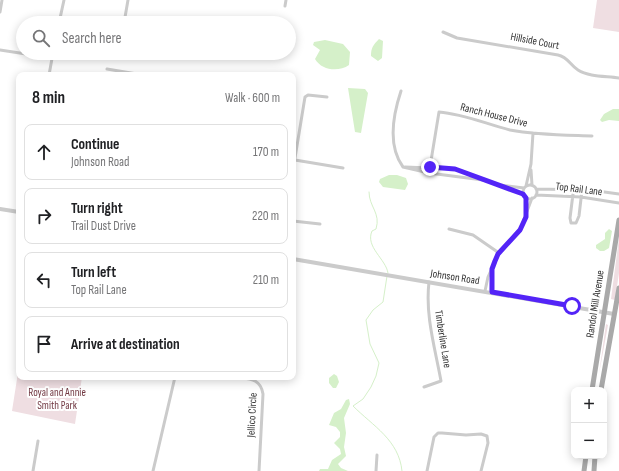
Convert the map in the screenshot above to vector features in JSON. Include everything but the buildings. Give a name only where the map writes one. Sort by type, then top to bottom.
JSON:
[{"type":"main road","name":"Randol Mill Avenue","points":[[592,387],[619,220]]},
{"type":"main road","name":"Randol Mill Avenue","points":[[602,387],[617,314],[619,288]]},
{"type":"main road","points":[[584,471],[586,459]]},
{"type":"main road","points":[[594,471],[595,459]]},
{"type":"street","points":[[0,12],[2,0]]},
{"type":"street","points":[[61,16],[64,0]]},
{"type":"street","points":[[125,16],[128,0]]},
{"type":"street","points":[[285,6],[286,0]]},
{"type":"street","name":"Hillside Court","points":[[443,32],[457,38],[563,56],[574,67],[585,73],[619,78]]},
{"type":"street","points":[[0,50],[16,52]]},
{"type":"street","points":[[50,72],[52,60]]},
{"type":"street","points":[[107,69],[125,72]]},
{"type":"street","points":[[401,92],[392,134],[395,149],[403,167]]},
{"type":"street","points":[[296,154],[305,97],[308,95],[327,97]]},
{"type":"street","name":"Ranch House Drive","points":[[430,167],[439,112],[455,114],[510,130],[533,134],[592,136]]},
{"type":"street","points":[[526,217],[524,196],[530,164],[533,134]]},
{"type":"street","points":[[296,160],[343,168]]},
{"type":"street","points":[[485,291],[488,277],[498,254],[520,230],[532,198],[536,195],[536,189],[532,185],[530,164]]},
{"type":"street","points":[[403,167],[455,169],[477,176],[483,180]]},
{"type":"street","points":[[403,167],[429,173],[483,180],[532,198]]},
{"type":"street","points":[[429,173],[430,167]]},
{"type":"street","points":[[500,185],[525,187],[532,185]]},
{"type":"street","name":"Top Rail Lane","points":[[536,189],[582,190],[619,194]]},
{"type":"street","points":[[573,190],[570,218],[571,223],[576,223],[579,216],[582,190]]},
{"type":"street","name":"Top Rail Lane","points":[[536,195],[572,196],[619,203]]},
{"type":"street","points":[[0,209],[16,212]]},
{"type":"street","points":[[296,221],[320,224]]},
{"type":"street","points":[[449,229],[473,235],[498,254]]},
{"type":"street","name":"Johnson Road","points":[[296,260],[617,314]]},
{"type":"street","points":[[492,269],[492,292]]},
{"type":"street","name":"Timberline Lane","points":[[424,387],[441,380],[430,325],[428,295],[429,282]]},
{"type":"street","points":[[153,471],[174,380]]},
{"type":"street","name":"Jellico Circle","points":[[250,380],[258,382],[262,386],[263,394],[259,471]]},
{"type":"street","points":[[427,471],[434,437],[438,433],[442,433],[466,435],[483,434],[487,436],[488,443],[481,471]]},
{"type":"street","points":[[33,471],[38,441]]},
{"type":"street","points":[[376,455],[376,471]]},
{"type":"green space","points":[[597,0],[619,0],[619,32],[593,28]]},
{"type":"green space","points":[[619,238],[619,273],[615,300],[611,299]]},
{"type":"green space","points":[[606,324],[608,325],[599,374]]},
{"type":"green space","name":"Royal and Annie Smith Park","points":[[17,380],[82,380],[75,424],[12,411]]},
{"type":"shaded area","points":[[379,39],[383,41],[382,58],[378,61],[371,56],[371,53],[375,43]]},
{"type":"shaded area","points":[[325,40],[343,44],[350,52],[349,65],[340,69],[331,69],[318,63],[315,59],[320,50],[313,45],[314,42]]},
{"type":"shaded area","points":[[348,88],[365,89],[368,93],[361,133],[355,132]]},
{"type":"shaded area","points":[[613,109],[619,109],[619,121],[609,120],[602,122],[600,120],[604,114]]},
{"type":"shaded area","points":[[389,175],[397,175],[406,178],[408,184],[405,190],[383,187],[379,182],[380,179]]},
{"type":"shaded area","points":[[609,229],[612,231],[609,248],[604,251],[600,251],[596,248],[596,245],[605,239],[605,233]]},
{"type":"shaded area","points":[[334,374],[337,376],[339,382],[336,388],[333,388],[329,383],[329,378]]},
{"type":"shaded area","points":[[349,399],[350,404],[344,418],[346,433],[344,447],[346,456],[338,464],[341,468],[348,471],[319,471],[320,469],[328,469],[332,460],[341,454],[340,449],[334,443],[340,437],[340,432],[336,427],[329,425],[334,413],[341,409],[346,400]]},
{"type":"waterway","points":[[369,192],[377,219],[376,229],[372,231],[371,242],[373,248],[384,263],[388,273]]},
{"type":"waterway","points":[[387,276],[383,302],[373,310],[366,320],[370,344],[379,363],[376,376],[363,399],[353,406],[384,434],[396,451],[400,460],[402,471]]},
{"type":"route","points":[[430,167],[455,169],[477,176],[506,189],[523,194],[526,198],[526,217],[520,230],[498,254],[492,269],[492,292],[572,306]]}]
